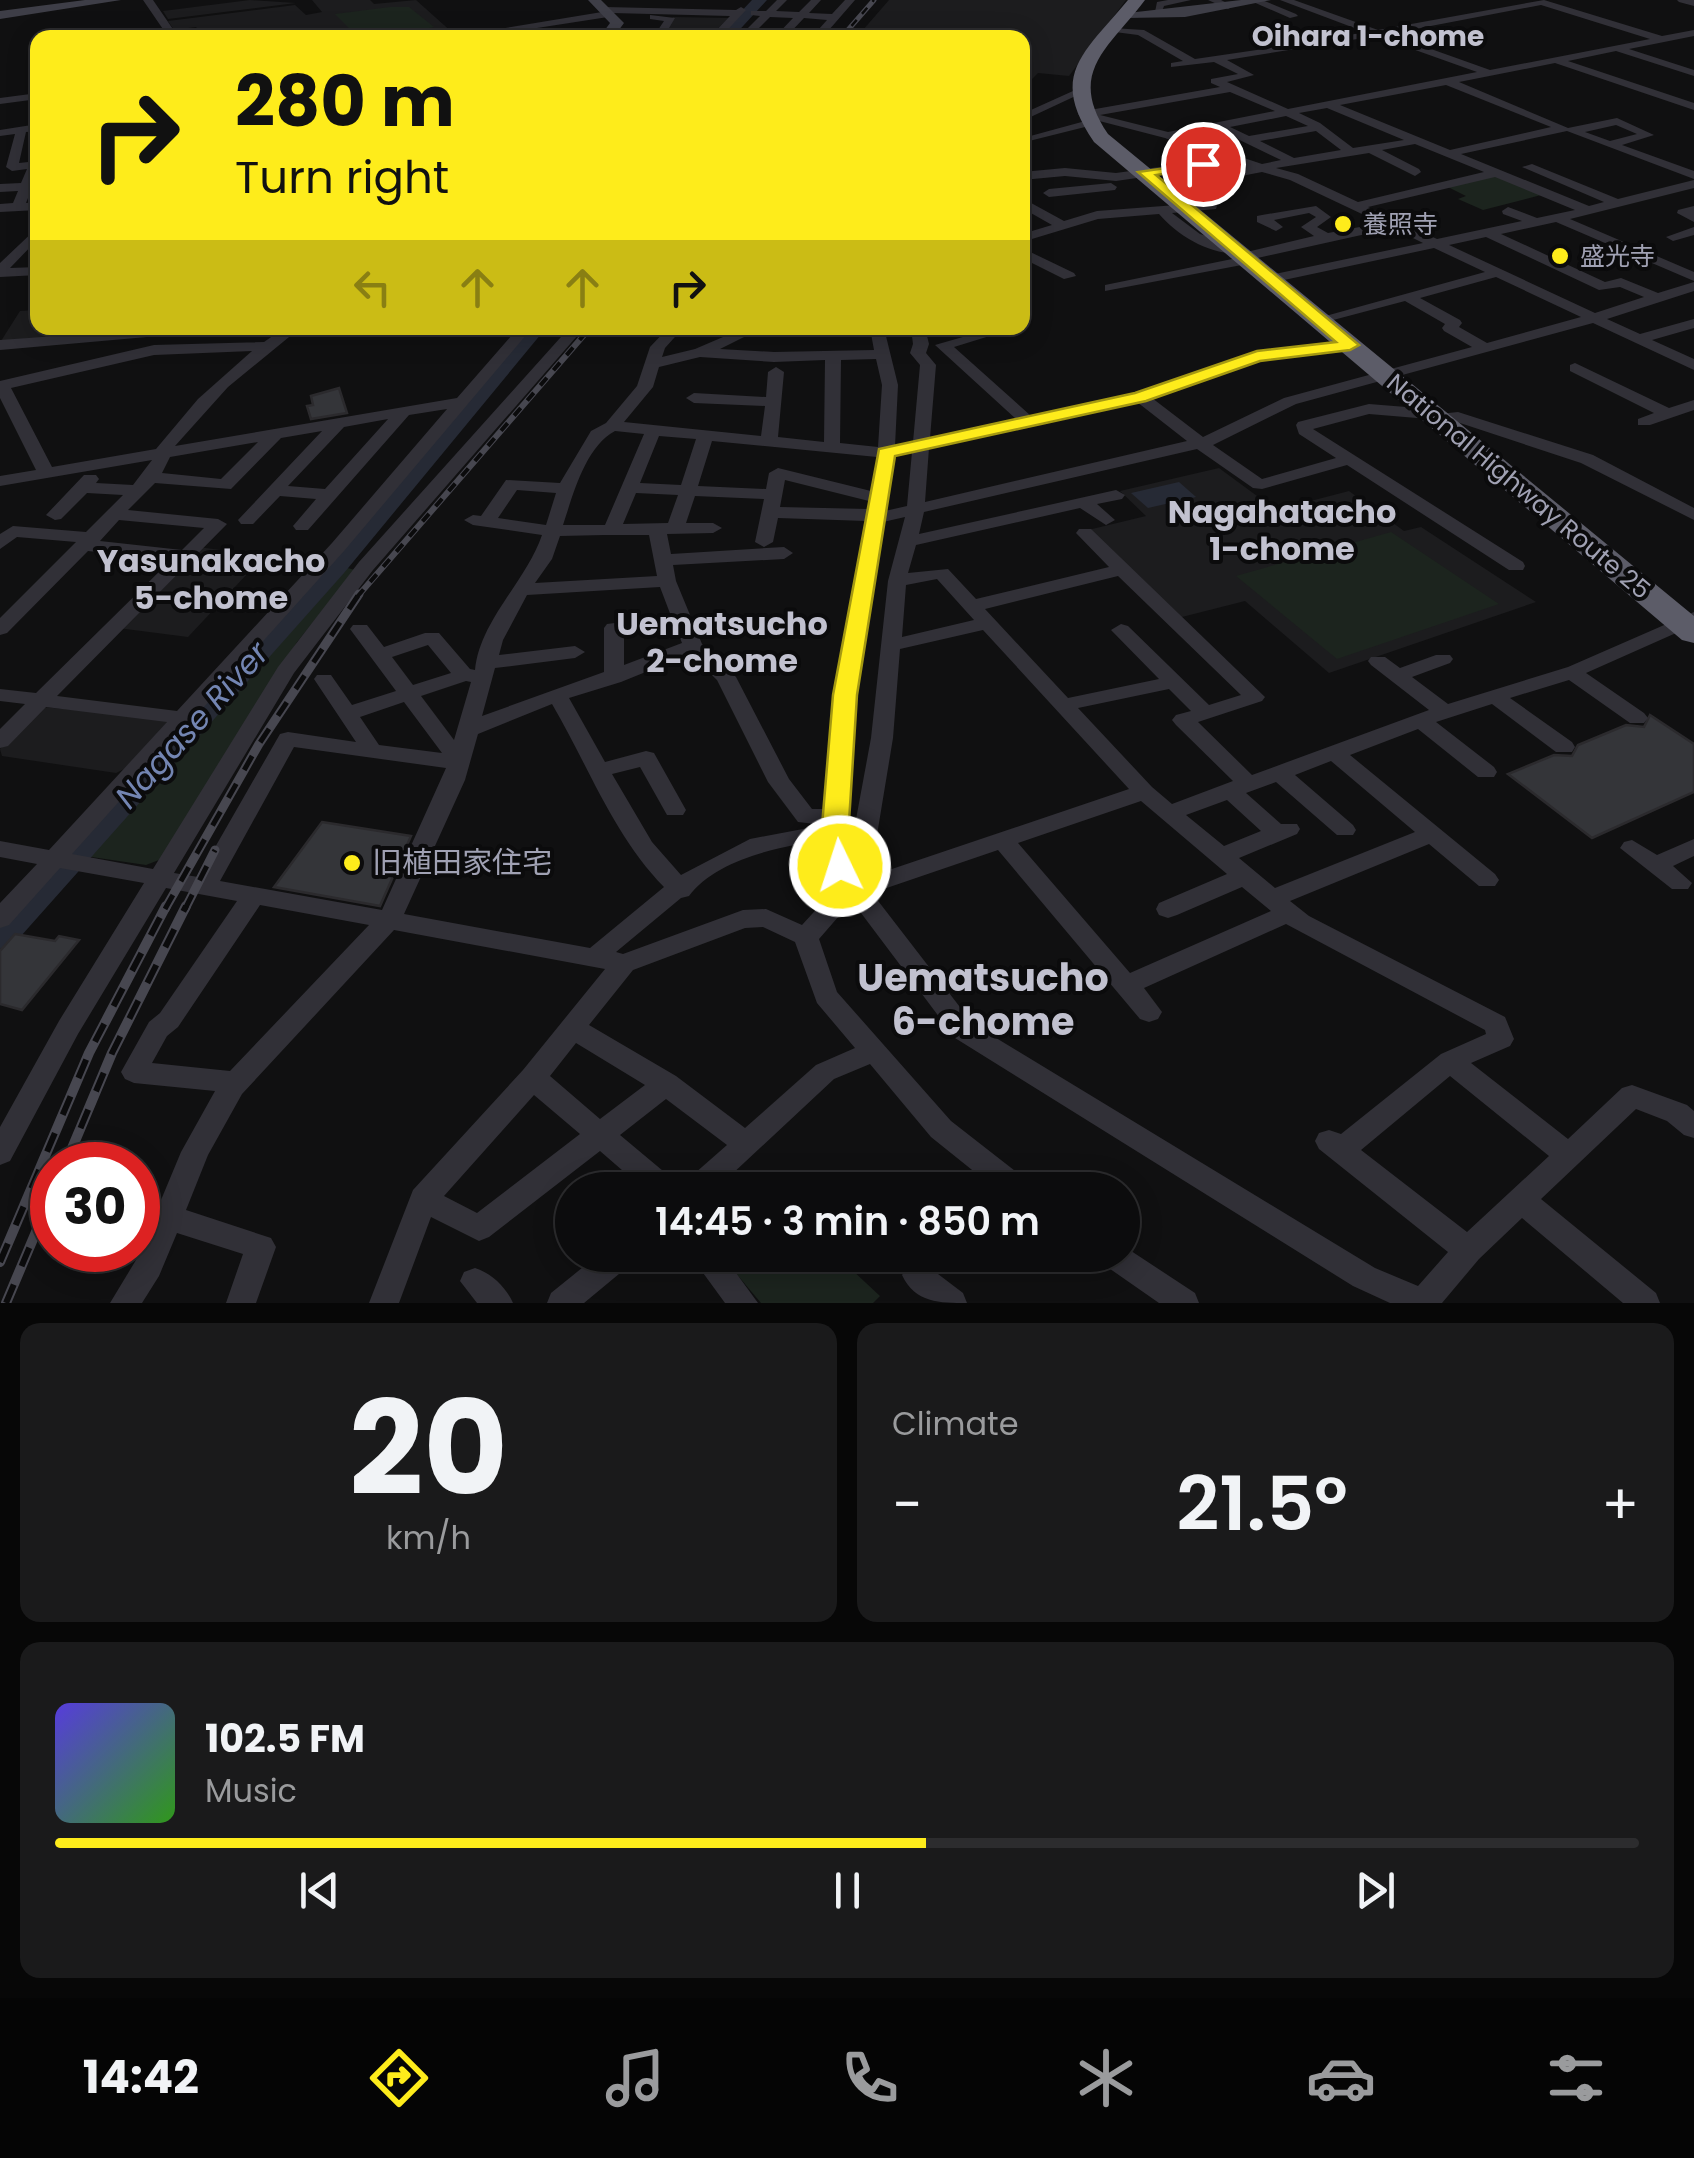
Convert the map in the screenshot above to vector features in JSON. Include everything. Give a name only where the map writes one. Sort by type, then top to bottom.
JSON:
[{"type":"highway","points":[[1083,110],[1088,60],[1125,15]]},
{"type":"highway","name":"National Highway Route 25","points":[[1083,110],[1145,172],[1175,210],[1242,256],[1690,625]]},
{"type":"main road","points":[[0,15],[115,0]]},
{"type":"main road","points":[[1125,15],[1260,1]]},
{"type":"main road","points":[[602,7],[616,26],[613,30]]},
{"type":"street","points":[[148,0],[169,30]]},
{"type":"street","points":[[678,0],[752,5],[768,14],[834,18]]},
{"type":"street","points":[[751,30],[782,0]]},
{"type":"street","points":[[785,30],[816,0]]},
{"type":"street","points":[[823,30],[850,0]]},
{"type":"street","points":[[1157,14],[1160,4],[1186,0]]},
{"type":"street","points":[[1213,0],[1228,6]]},
{"type":"street","points":[[1285,0],[1488,72]]},
{"type":"street","points":[[1175,65],[1318,44],[1555,0]]},
{"type":"street","points":[[1682,0],[1694,4]]},
{"type":"street","points":[[1260,1],[1293,16]]},
{"type":"street","points":[[1542,2],[1660,39]]},
{"type":"street","points":[[721,30],[737,13],[752,5]]},
{"type":"street","points":[[479,21],[602,7],[737,13]]},
{"type":"street","points":[[488,30],[602,7],[670,18],[663,30]]},
{"type":"street","points":[[1125,15],[1140,32],[1193,62]]},
{"type":"street","points":[[1347,21],[1368,17],[1506,69]]},
{"type":"street","points":[[1273,26],[1318,44]]},
{"type":"street","points":[[1289,32],[1318,27],[1347,38]]},
{"type":"street","points":[[1169,136],[1694,32]]},
{"type":"street","points":[[1616,48],[1694,73]]},
{"type":"street","points":[[1214,58],[1249,72],[1214,81],[1318,127],[1351,152]]},
{"type":"street","points":[[1558,60],[1694,107]]},
{"type":"street","points":[[1443,80],[1563,128],[1447,154]]},
{"type":"street","points":[[1030,117],[1228,89]]},
{"type":"street","points":[[0,101],[30,97]]},
{"type":"street","points":[[1325,103],[1587,210]]},
{"type":"street","points":[[1058,139],[1035,136],[1083,110],[1236,160],[1266,166],[1691,360]]},
{"type":"street","points":[[1609,144],[1648,135],[1616,122],[1572,131],[1694,176]]},
{"type":"street","points":[[1217,125],[1290,160]]},
{"type":"street","points":[[1252,140],[1318,127]]},
{"type":"street","points":[[0,133],[30,130]]},
{"type":"street","points":[[21,133],[12,167],[30,175]]},
{"type":"street","points":[[1030,236],[1097,214],[1211,206],[1198,182],[1290,160],[1413,142]]},
{"type":"street","points":[[1371,149],[1416,172]]},
{"type":"street","points":[[0,155],[15,154]]},
{"type":"street","points":[[1049,193],[1079,190],[1145,172],[1236,160]]},
{"type":"street","points":[[1528,168],[1616,203]]},
{"type":"street","points":[[1030,175],[1065,172],[1114,182]]},
{"type":"street","points":[[1065,172],[1079,190]]},
{"type":"street","points":[[1326,237],[1308,226],[1325,215],[1496,173]]},
{"type":"street","points":[[1522,184],[1550,176]]},
{"type":"street","points":[[0,188],[30,177]]},
{"type":"street","points":[[18,207],[30,182]]},
{"type":"street","points":[[1097,214],[1114,182]]},
{"type":"street","points":[[1270,279],[1557,218],[1694,184]]},
{"type":"street","points":[[0,208],[30,206]]},
{"type":"street","points":[[1030,207],[1062,225]]},
{"type":"street","points":[[1276,227],[1262,220],[1312,209],[1325,215]]},
{"type":"street","points":[[1508,210],[1537,222]]},
{"type":"street","points":[[1557,218],[1694,277]]},
{"type":"street","points":[[1030,223],[1046,232]]},
{"type":"street","points":[[1110,288],[1390,225]]},
{"type":"street","points":[[1673,237],[1694,232]]},
{"type":"street","points":[[1488,233],[1604,286],[1621,282],[1656,298]]},
{"type":"street","points":[[0,243],[30,235]]},
{"type":"street","points":[[4,265],[30,237]]},
{"type":"street","points":[[4,265],[30,254]]},
{"type":"street","points":[[1030,256],[1068,276]]},
{"type":"street","points":[[4,265],[30,270]]},
{"type":"street","points":[[1318,320],[1496,274]]},
{"type":"street","points":[[630,488],[875,511],[916,509],[1199,443],[1230,434],[1290,401],[1488,349],[1694,286]]},
{"type":"street","points":[[1406,296],[1455,323],[1449,328],[1488,349]]},
{"type":"street","points":[[1638,338],[1694,324]]},
{"type":"street","points":[[0,345],[101,335]]},
{"type":"street","points":[[145,335],[154,350]]},
{"type":"street","points":[[0,918],[64,858],[183,718],[333,561],[519,335]]},
{"type":"street","points":[[0,1153],[159,876],[286,671],[366,566],[571,335]]},
{"type":"street","points":[[124,1303],[148,1267],[195,1152],[236,1082],[389,920],[460,763],[476,671],[543,559],[567,489],[597,434],[612,426],[646,386],[658,347],[669,335]]},
{"type":"street","points":[[652,364],[700,352],[739,335]]},
{"type":"street","points":[[878,335],[890,386],[886,453],[845,695],[836,825],[859,890],[964,1031],[1364,1277],[1423,1303],[1468,1250],[1632,1096],[1677,1114],[1694,1127]]},
{"type":"street","points":[[943,344],[981,335]]},
{"type":"street","points":[[859,890],[897,581],[916,509],[924,443],[928,365],[918,353],[919,337],[943,344],[1027,421]]},
{"type":"street","points":[[45,470],[1,386],[154,350],[264,338]]},
{"type":"street","points":[[0,629],[145,484],[164,450],[264,338]]},
{"type":"street","points":[[612,426],[886,453],[1140,397],[1257,356],[1350,345]]},
{"type":"street","points":[[700,352],[882,354]]},
{"type":"street","points":[[832,447],[833,356]]},
{"type":"street","points":[[1575,368],[1669,414]]},
{"type":"street","points":[[768,441],[776,372]]},
{"type":"street","points":[[1140,397],[1252,483],[1262,484],[1348,460]]},
{"type":"street","points":[[773,402],[700,399],[699,434],[688,491],[667,532],[666,570],[693,646],[726,677],[779,782],[806,817],[836,825]]},
{"type":"street","points":[[0,481],[45,470],[465,400]]},
{"type":"street","points":[[1644,422],[1694,406]]},
{"type":"street","points":[[1516,566],[1304,431],[1304,425],[1370,409],[1458,417],[1587,460],[1694,515]]},
{"type":"street","points":[[302,526],[406,410]]},
{"type":"street","points":[[247,520],[340,421]]},
{"type":"street","points":[[612,532],[653,430]]},
{"type":"street","points":[[55,515],[86,483],[225,485],[278,431]]},
{"type":"street","points":[[764,542],[778,472],[875,511]]},
{"type":"street","points":[[567,489],[512,484],[480,521],[552,531],[667,532],[714,528]]},
{"type":"street","points":[[275,490],[330,495]]},
{"type":"street","points":[[906,542],[1116,496]]},
{"type":"street","points":[[1084,503],[1106,520]]},
{"type":"street","points":[[0,741],[218,524],[117,514]]},
{"type":"street","points":[[0,544],[14,531],[186,556]]},
{"type":"street","points":[[1085,533],[1255,697],[1184,720],[1283,831],[1219,857]]},
{"type":"street","points":[[521,590],[784,553]]},
{"type":"street","points":[[333,561],[366,566]]},
{"type":"street","points":[[973,606],[1122,568]]},
{"type":"street","points":[[897,581],[941,573],[1144,792],[1280,906],[1496,1024],[1501,1038],[1450,1062],[1335,1146],[1468,1250]]},
{"type":"street","points":[[614,678],[614,628],[684,622]]},
{"type":"street","points":[[892,645],[989,623]]},
{"type":"street","points":[[1169,813],[1445,712],[1572,672],[1690,625]]},
{"type":"street","points":[[360,629],[460,763]]},
{"type":"street","points":[[1121,630],[1205,713]]},
{"type":"street","points":[[379,655],[432,637],[476,671]]},
{"type":"street","points":[[468,730],[693,646]]},
{"type":"street","points":[[348,714],[476,671],[575,652]]},
{"type":"street","points":[[1397,676],[1442,660]]},
{"type":"street","points":[[1378,661],[1445,712]]},
{"type":"street","points":[[1572,672],[1637,718]]},
{"type":"street","points":[[324,679],[372,750]]},
{"type":"street","points":[[1065,705],[1107,694],[1126,696],[1173,682]]},
{"type":"street","points":[[0,694],[183,718]]},
{"type":"street","points":[[557,695],[602,770],[642,850],[681,890]]},
{"type":"street","points":[[1494,696],[1564,747]]},
{"type":"street","points":[[1421,721],[1486,772]]},
{"type":"street","points":[[205,886],[288,739],[460,763]]},
{"type":"street","points":[[1334,752],[1487,880]]},
{"type":"street","points":[[602,770],[646,758],[675,810]]},
{"type":"street","points":[[1278,772],[1345,830]]},
{"type":"street","points":[[806,937],[859,890],[1144,792]]},
{"type":"street","points":[[384,1303],[422,1199],[533,1078],[573,1028],[630,924],[754,846],[836,825]]},
{"type":"street","points":[[1127,985],[1432,834]]},
{"type":"street","points":[[1004,841],[1150,1012]]},
{"type":"street","points":[[1655,865],[1694,847]]},
{"type":"street","points":[[1632,848],[1680,883]]},
{"type":"street","points":[[0,849],[611,959],[743,919],[766,918],[806,937],[826,996],[941,1129],[991,1172]]},
{"type":"street","points":[[1168,909],[1243,877]]},
{"type":"street","points":[[236,1082],[134,1072],[158,1030],[169,1020],[253,896]]},
{"type":"street","points":[[573,1028],[666,1084],[744,1142]]},
{"type":"street","points":[[714,1172],[825,1072],[874,1051]]},
{"type":"street","points":[[1450,1062],[1568,1156]]},
{"type":"street","points":[[533,1078],[644,1172]]},
{"type":"street","points":[[422,1199],[479,1228],[666,1084]]},
{"type":"street","points":[[1521,1200],[1645,1303]]},
{"type":"street","points":[[167,1218],[261,1247],[241,1303]]},
{"type":"street","points":[[562,1303],[599,1272]]},
{"type":"street","points":[[718,1272],[742,1303]]},
{"type":"street","points":[[920,1272],[917,1275],[952,1303]]},
{"type":"street","points":[[1139,1272],[1184,1303]]},
{"type":"street","points":[[474,1281],[498,1303]]},
{"type":"shaded area","points":[[250,0],[296,3],[168,19],[163,11]]},
{"type":"shaded area","points":[[312,0],[370,0],[374,4],[416,0],[450,30],[174,30],[168,21],[295,5],[306,15],[322,12]]},
{"type":"shaded area","points":[[889,0],[1126,0],[1069,76],[1038,73],[1030,81],[1030,30],[863,30]]},
{"type":"shaded area","points":[[409,7],[434,27],[351,30],[335,14]]},
{"type":"shaded area","points":[[673,17],[729,18],[716,30],[665,30]]},
{"type":"shaded area","points":[[1495,176],[1541,195],[1483,210],[1458,199],[1466,196],[1448,187]]},
{"type":"shaded area","points":[[30,310],[30,335],[96,335],[1,341],[20,311]]},
{"type":"shaded area","points":[[1219,468],[1276,510],[1349,491],[1404,531],[1421,527],[1536,602],[1329,673],[1245,601],[1178,618],[1088,530],[1146,516],[1120,491]]},
{"type":"shaded area","points":[[1179,482],[1196,497],[1148,508],[1131,493]]},
{"type":"shaded area","points":[[1391,532],[1499,604],[1337,659],[1236,576]]},
{"type":"shaded area","points":[[199,547],[264,556],[188,637],[118,628]]},
{"type":"shaded area","points":[[340,566],[355,570],[297,642],[164,858],[146,865],[78,855]]},
{"type":"shaded area","points":[[42,707],[165,718],[167,723],[126,768],[116,773],[2,756],[0,749]]},
{"type":"shaded area","points":[[735,1272],[854,1272],[880,1296],[873,1303],[761,1303]]},
{"type":"building","points":[[339,388],[347,413],[311,419],[307,406],[313,405],[311,396]]},
{"type":"building","points":[[1650,715],[1694,744],[1694,792],[1592,838],[1508,774],[1554,755],[1572,756],[1578,745],[1626,725],[1644,727]]},
{"type":"building","name":"旧植田家住宅","points":[[322,822],[411,836],[380,906],[274,887]]},
{"type":"building","points":[[15,934],[55,941],[59,936],[79,940],[22,1010],[0,1004],[0,951]]},
{"type":"waterway","name":"Nagase River","points":[[731,30],[760,0]]},
{"type":"waterway","name":"Nagase River","points":[[0,936],[334,567],[529,335]]},
{"type":"railway","points":[[848,30],[874,0]]},
{"type":"railway","points":[[357,597],[584,335]]},
{"type":"railway","points":[[165,909],[259,744],[357,597]]},
{"type":"railway","points":[[185,909],[215,850]]},
{"type":"railway","points":[[0,1262],[89,1053],[166,906]]},
{"type":"railway","points":[[75,1142],[112,1053],[186,906]]},
{"type":"railway","points":[[6,1303],[30,1246]]},
{"type":"place","name":"養照寺","points":[[1343,224]]},
{"type":"place","name":"盛光寺","points":[[1560,256]]},
{"type":"place","name":"旧植田家住宅","points":[[352,863]]},
{"type":"district","name":"Oihara 1-chome","points":[[1368,36]]},
{"type":"district","name":"Nagahatacho 1-chome","points":[[1282,530]]},
{"type":"district","name":"Yasunakacho 5-chome","points":[[211,580]]},
{"type":"district","name":"Uematsucho 2-chome","points":[[722,642]]},
{"type":"district","name":"Uematsucho 6-chome","points":[[983,1000]]},
{"type":"route","points":[[840,866],[834,838],[845,695],[861,581],[886,453],[1140,397],[1257,356],[1350,345],[1145,172],[1203,164]]}]
